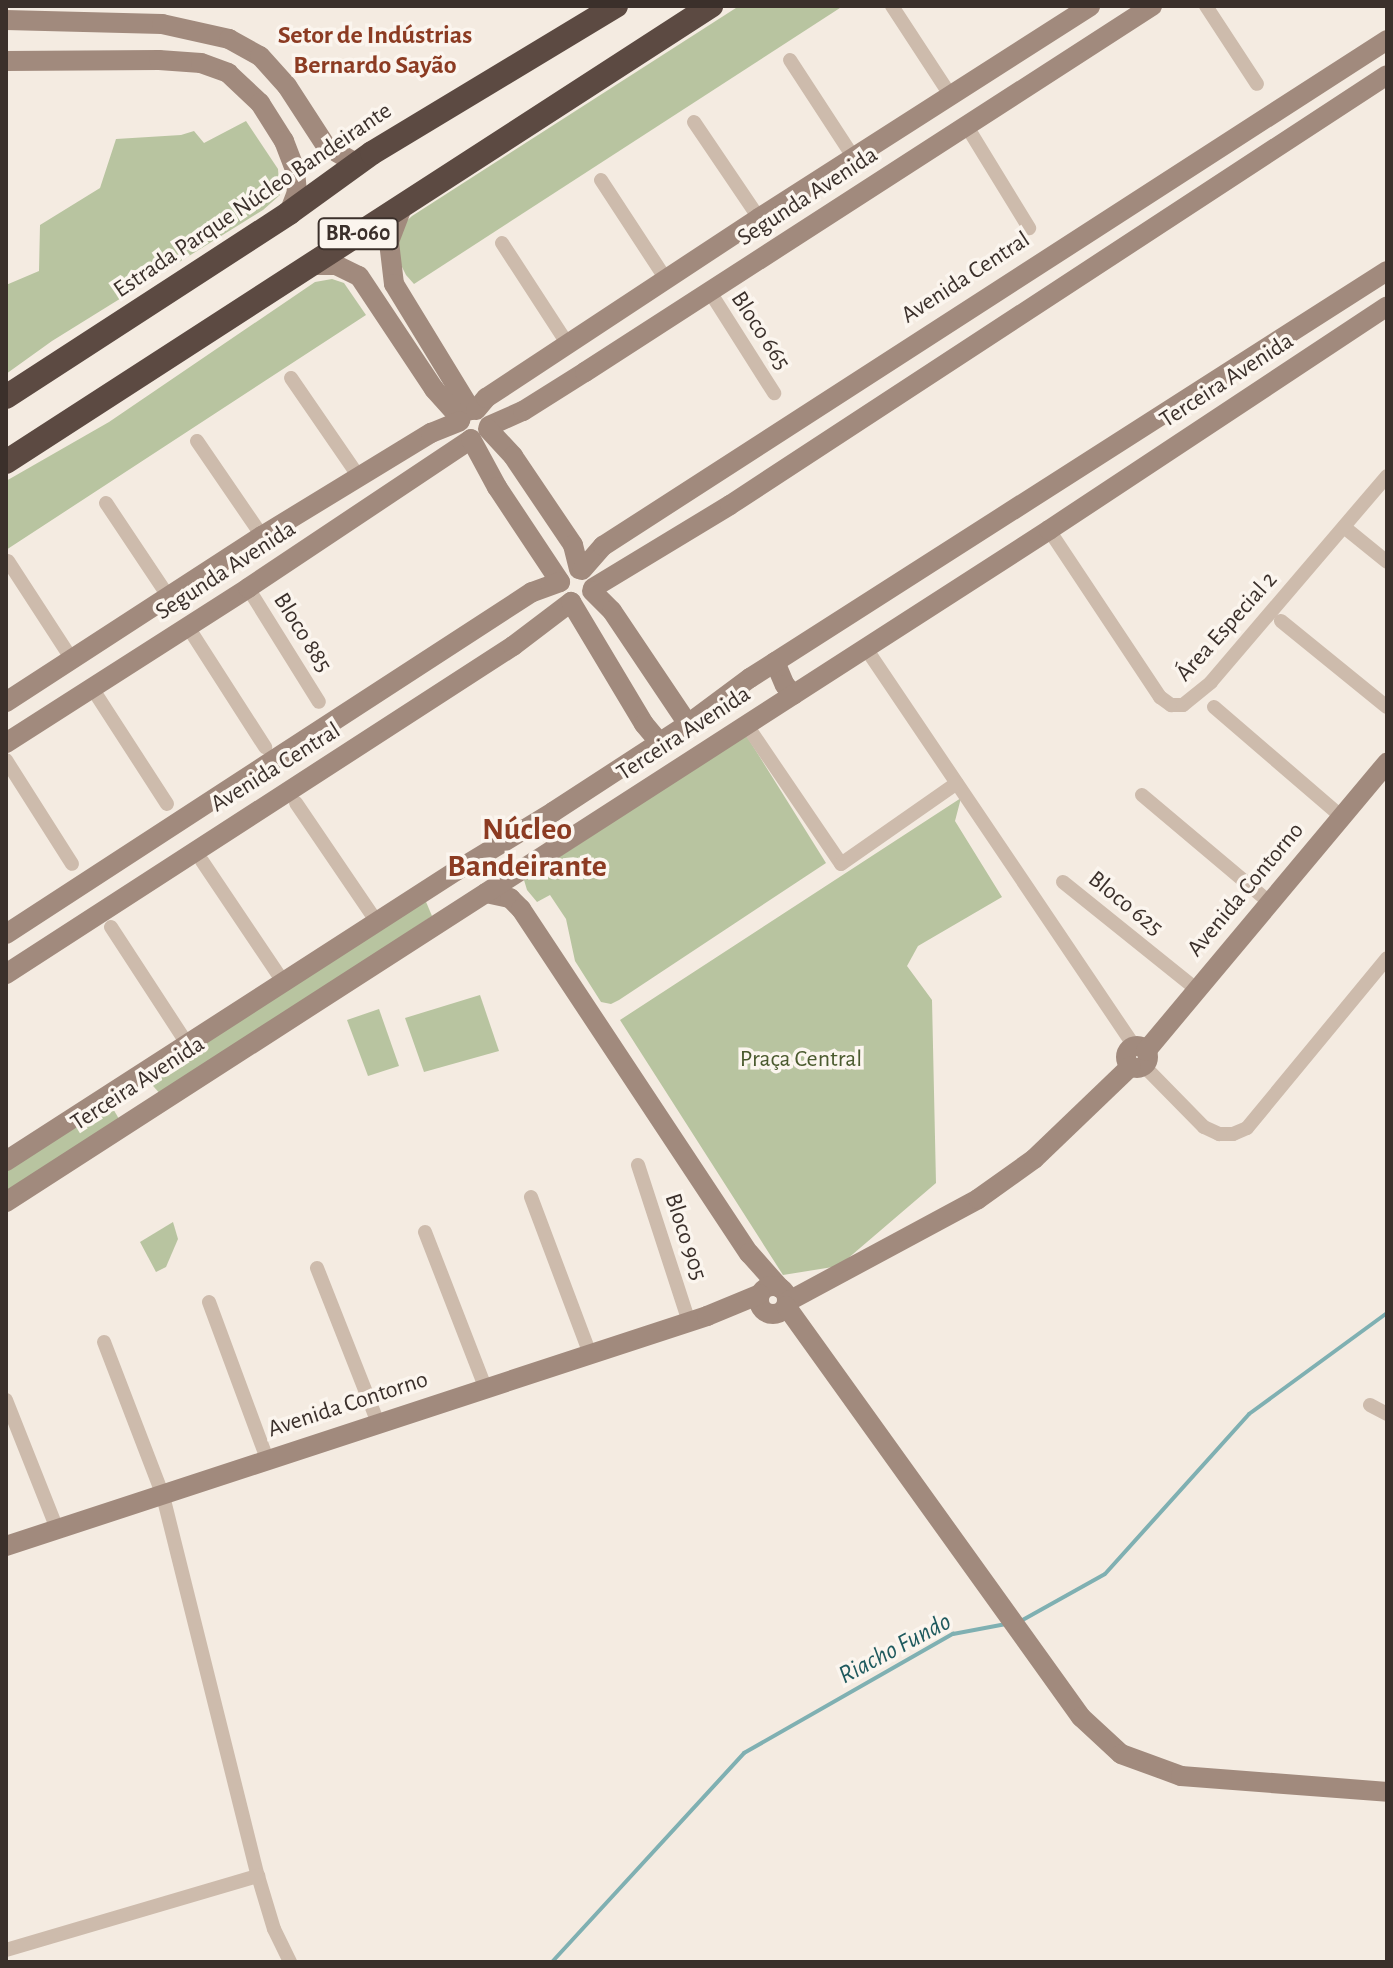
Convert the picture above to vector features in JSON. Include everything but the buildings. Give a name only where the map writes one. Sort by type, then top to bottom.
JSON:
[{"type":"highway","name":"Estrada Parque Núcleo Bandeirante","points":[[6,397],[289,213],[357,164],[616,6]]},
{"type":"highway","name":"BR-060","points":[[6,462],[711,6]]},
{"type":"street","points":[[892,6],[951,96]]},
{"type":"street","name":"Segunda Avenida","points":[[6,743],[248,588],[474,422],[486,398],[951,96],[1067,12],[1090,6]]},
{"type":"street","name":"Segunda Avenida","points":[[6,702],[262,536],[431,433],[523,411],[1152,6]]},
{"type":"street","points":[[1206,6],[1257,84]]},
{"type":"street","points":[[6,20],[95,14],[162,15],[229,39],[260,56],[287,86],[326,146],[357,164]]},
{"type":"street","name":"Avenida Central","points":[[586,580],[603,546],[1387,40]]},
{"type":"street","points":[[790,60],[854,158]]},
{"type":"street","points":[[6,61],[201,63],[228,73],[260,103],[284,141],[295,170],[297,192],[289,213]]},
{"type":"street","points":[[586,580],[730,505],[1387,75]]},
{"type":"street","points":[[260,103],[272,107],[284,100],[287,86]]},
{"type":"street","points":[[694,122],[759,218]]},
{"type":"street","points":[[966,125],[1029,228]]},
{"type":"street","points":[[1236,135],[1243,167]]},
{"type":"street","points":[[1217,148],[1243,167]]},
{"type":"street","points":[[601,180],[667,281]]},
{"type":"street","points":[[810,186],[811,201],[824,217]]},
{"type":"street","points":[[785,202],[796,212],[802,232]]},
{"type":"street","points":[[403,205],[392,226],[389,255],[394,284],[474,422],[497,487],[560,582],[560,590],[571,602],[644,724],[659,742]]},
{"type":"street","points":[[502,243],[569,346]]},
{"type":"street","points":[[309,265],[336,265],[359,276],[443,401],[474,422],[513,456],[573,545],[586,580],[612,611],[672,705],[688,724]]},
{"type":"street","name":"Terceira Avenida","points":[[6,1161],[688,724],[750,678],[1387,271]]},
{"type":"street","name":"Bloco 665","points":[[710,292],[774,393]]},
{"type":"street","name":"Terceira Avenida","points":[[6,1202],[794,695],[1387,306]]},
{"type":"street","points":[[393,327],[412,314]]},
{"type":"street","points":[[291,378],[359,477]]},
{"type":"street","points":[[197,441],[262,536]]},
{"type":"street","points":[[713,474],[713,490],[730,505]]},
{"type":"street","name":"Área Especial 2","points":[[1051,528],[1160,697],[1177,706],[1193,700],[1211,682],[1387,476]]},
{"type":"street","points":[[1037,496],[1040,513],[1051,528]]},
{"type":"street","points":[[106,503],[168,596]]},
{"type":"street","points":[[1012,513],[1022,522],[1029,542]]},
{"type":"street","points":[[1344,527],[1387,562]]},
{"type":"street","points":[[8,561],[71,658]]},
{"type":"street","points":[[207,571],[226,602]]},
{"type":"street","points":[[560,582],[568,571],[586,580]]},
{"type":"street","points":[[571,602],[584,600],[586,580]]},
{"type":"street","name":"Avenida Central","points":[[6,934],[265,760],[532,592],[560,582]]},
{"type":"street","points":[[188,584],[207,615]]},
{"type":"street","name":"Bloco 885","points":[[248,588],[319,702]]},
{"type":"street","name":"Avenida Central","points":[[6,974],[288,797],[513,646],[571,602]]},
{"type":"street","points":[[1281,621],[1387,707]]},
{"type":"street","points":[[188,627],[265,760],[270,786],[288,797],[377,922]]},
{"type":"street","points":[[865,647],[1138,1057],[1204,1127],[1219,1134],[1233,1134],[1247,1128],[1387,958]]},
{"type":"street","points":[[775,662],[785,685],[794,695]]},
{"type":"street","points":[[750,678],[771,709]]},
{"type":"street","points":[[92,688],[167,804]]},
{"type":"street","points":[[644,724],[672,705]]},
{"type":"street","points":[[1214,707],[1342,817]]},
{"type":"street","points":[[746,724],[841,864],[957,783]]},
{"type":"street","points":[[6,760],[72,864]]},
{"type":"street","name":"Avenida Contorno","points":[[6,1546],[485,1387],[698,1319],[775,1300],[827,1282],[952,1216],[1018,1171],[1138,1057],[1387,763]]},
{"type":"street","points":[[1142,795],[1269,902]]},
{"type":"street","points":[[202,861],[284,983]]},
{"type":"street","points":[[456,871],[455,885],[478,897],[510,898],[521,909],[749,1253],[775,1300],[815,1350],[1081,1717],[1102,1738],[1121,1754],[1181,1776],[1387,1792]]},
{"type":"street","points":[[517,874],[516,895],[521,909]]},
{"type":"street","name":"Bloco 625","points":[[1063,882],[1196,989]]},
{"type":"street","points":[[423,893],[437,897],[447,917]]},
{"type":"street","points":[[111,927],[188,1045]]},
{"type":"street","points":[[137,1077],[142,1091],[155,1105]]},
{"type":"street","points":[[107,1096],[122,1107],[127,1123]]},
{"type":"street","name":"Bloco 905","points":[[638,1165],[698,1319]]},
{"type":"street","points":[[531,1197],[590,1354]]},
{"type":"street","points":[[425,1232],[485,1387]]},
{"type":"street","points":[[317,1268],[378,1423]]},
{"type":"street","points":[[209,1302],[267,1459]]},
{"type":"street","points":[[104,1342],[163,1496],[258,1876],[274,1929],[290,1962]]},
{"type":"street","points":[[6,1400],[57,1529]]},
{"type":"street","points":[[1370,1405],[1387,1414]]},
{"type":"street","points":[[6,1950],[258,1876]]},
{"type":"green space","points":[[739,6],[843,6],[414,284],[406,275],[399,261],[397,245],[403,224],[412,216]]},
{"type":"green space","points":[[246,121],[278,169],[280,195],[263,210],[52,341],[6,374],[6,285],[39,271],[40,225],[100,188],[116,139],[181,135],[194,131],[204,143]]},
{"type":"green space","points":[[332,279],[344,283],[366,315],[6,550],[6,481],[109,422],[315,282]]},
{"type":"green space","points":[[746,735],[826,863],[619,1000],[611,1004],[601,1002],[575,961],[566,919],[550,895],[537,902],[527,890],[524,880]]},
{"type":"green space","name":"Praça Central","points":[[961,798],[955,821],[1002,897],[918,946],[907,966],[932,1000],[936,1183],[839,1266],[783,1275],[620,1020]]},
{"type":"green space","points":[[424,897],[432,916],[162,1096],[146,1078]]},
{"type":"green space","points":[[480,995],[499,1051],[424,1072],[405,1018]]},
{"type":"green space","points":[[379,1009],[399,1066],[368,1076],[347,1020]]},
{"type":"green space","points":[[108,1100],[119,1119],[6,1192],[6,1165]]},
{"type":"green space","points":[[173,1222],[178,1239],[166,1267],[156,1272],[140,1242]]},
{"type":"waterway","name":"Riacho Fundo","points":[[1019,1622],[1105,1574],[1249,1414],[1387,1313]]},
{"type":"waterway","name":"Riacho Fundo","points":[[552,1962],[744,1753],[953,1634],[1006,1624]]},
{"type":"district","name":"Setor de Indústrias Bernardo Sayão","points":[[375,51]]},
{"type":"district","name":"Núcleo Bandeirante","points":[[527,848]]}]
